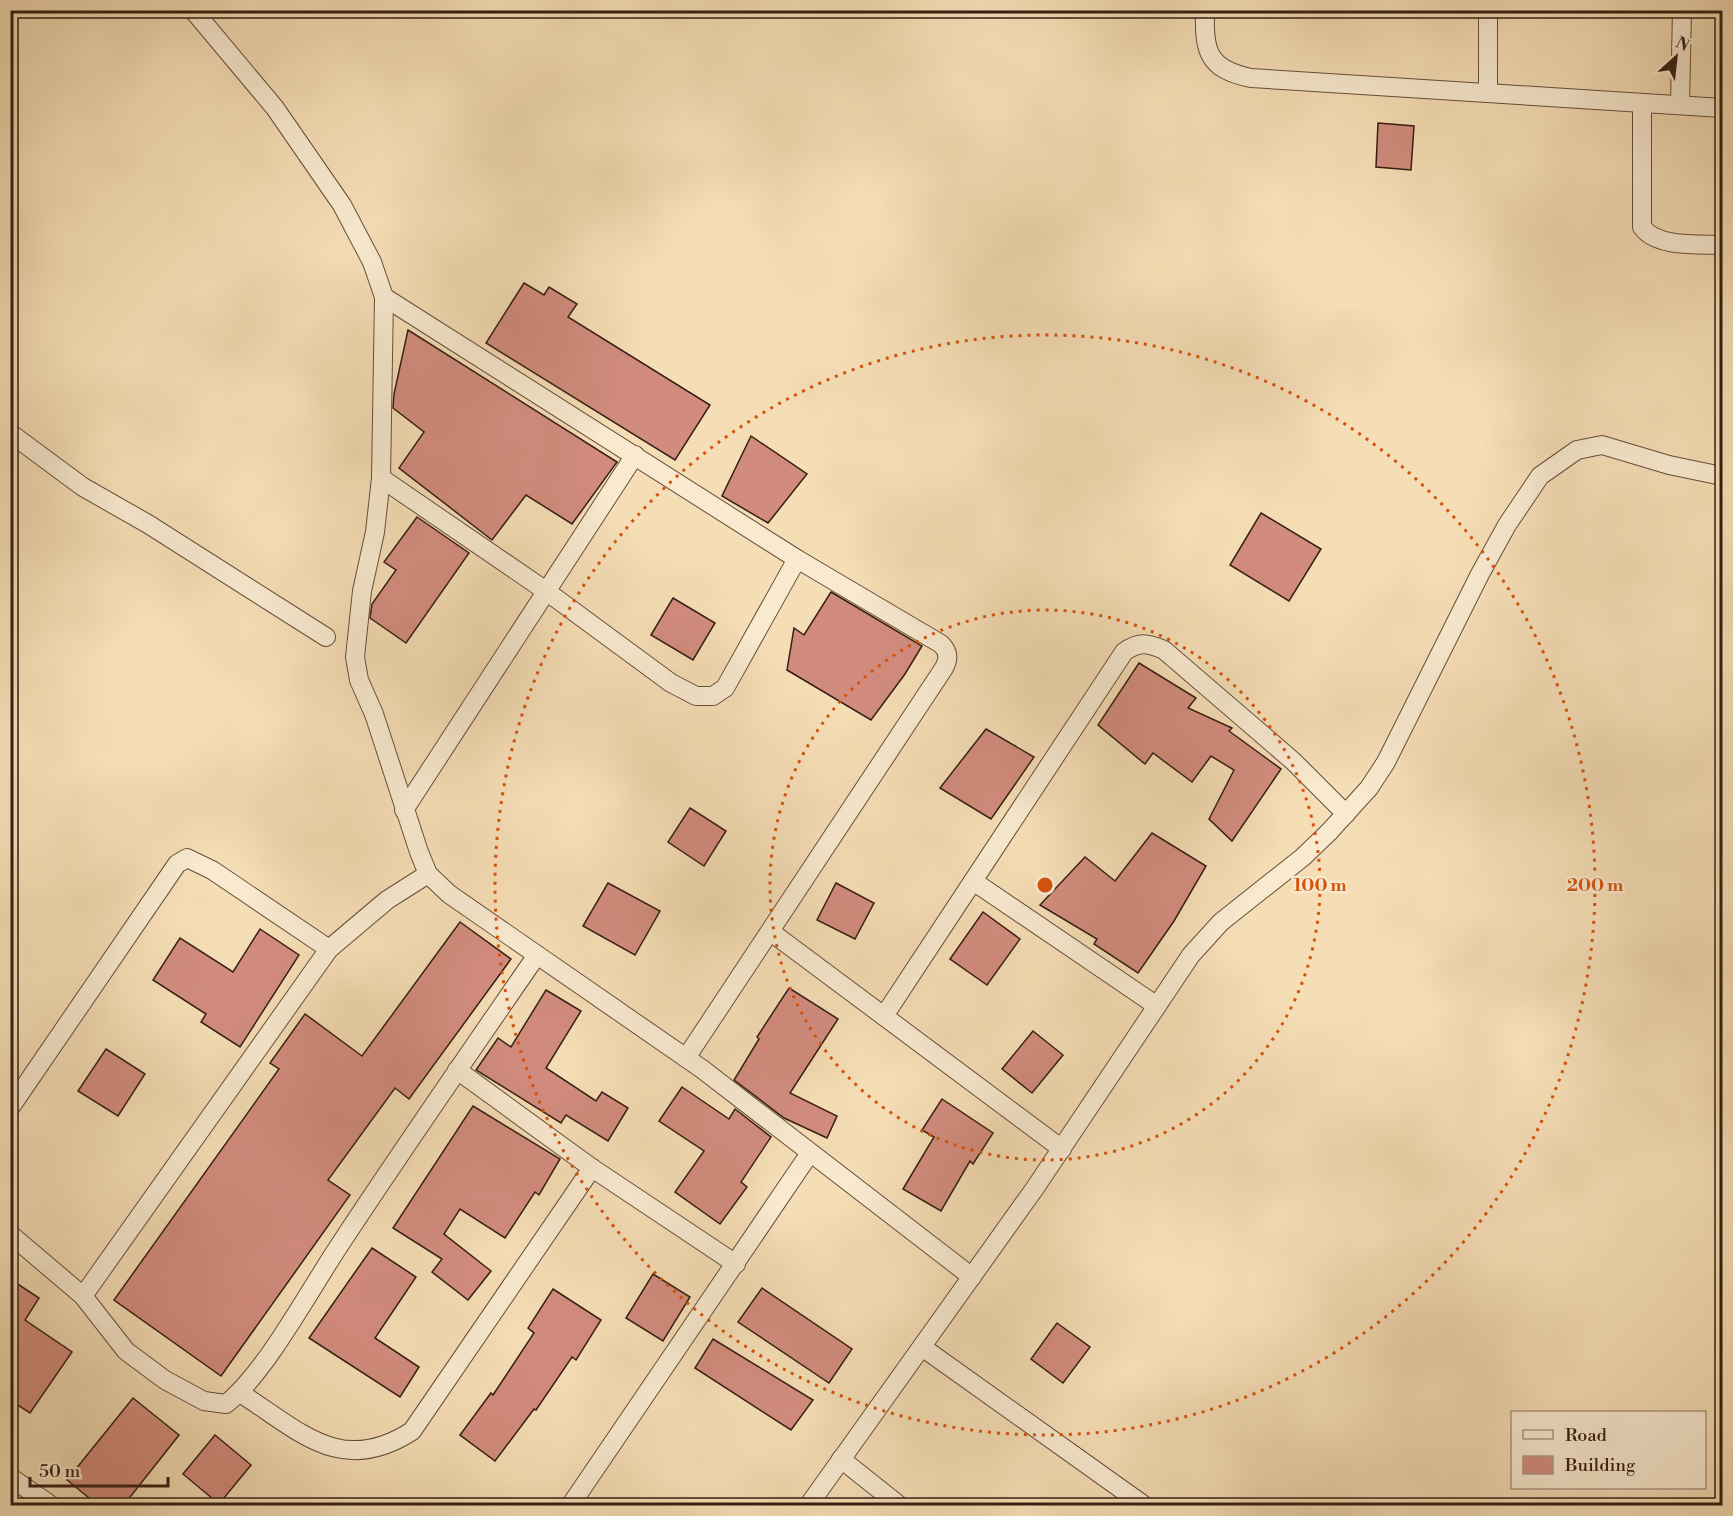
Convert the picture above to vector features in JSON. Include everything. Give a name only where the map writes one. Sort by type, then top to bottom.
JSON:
[{"type":"street","points":[[193,10],[275,108],[342,205],[372,262],[384,297],[381,478],[375,532],[361,600],[355,657],[359,680],[374,714],[404,810],[429,874],[449,894],[686,1058],[972,1277]]},
{"type":"street","points":[[1205,10],[1204,41],[1208,52],[1222,68],[1235,74],[1722,108]]},
{"type":"street","points":[[1488,10],[1488,93]]},
{"type":"street","points":[[1680,105],[1682,10]]},
{"type":"street","points":[[1642,103],[1642,227],[1659,239],[1722,245]]},
{"type":"street","points":[[384,297],[797,559],[941,644],[947,652],[948,661],[686,1058]]},
{"type":"street","points":[[10,433],[83,487],[148,524],[327,638]]},
{"type":"street","points":[[808,1506],[1062,1149],[1191,955],[1221,922],[1303,857],[1369,788],[1386,762],[1480,574],[1507,525],[1540,476],[1577,450],[1602,445],[1669,465],[1722,476]]},
{"type":"street","points":[[404,810],[635,455]]},
{"type":"street","points":[[381,478],[546,591],[671,683],[696,696],[713,696],[725,688],[797,559]]},
{"type":"street","points":[[884,1016],[1124,652],[1141,643],[1164,650],[1227,701],[1293,761],[1346,814]]},
{"type":"street","points":[[10,1108],[177,864],[187,858],[212,870],[329,950]]},
{"type":"street","points":[[83,1296],[329,950],[387,900],[429,874]]},
{"type":"street","points":[[973,881],[1157,1006]]},
{"type":"street","points":[[771,932],[1062,1149]]},
{"type":"street","points":[[10,1234],[83,1296],[126,1351],[165,1380],[204,1401],[226,1404],[240,1393],[537,955]]},
{"type":"street","points":[[458,1070],[592,1168],[736,1264]]},
{"type":"street","points":[[570,1506],[810,1153]]},
{"type":"street","points":[[240,1393],[317,1442],[339,1450],[360,1452],[390,1445],[412,1431],[592,1168]]},
{"type":"street","points":[[922,1347],[1145,1506]]},
{"type":"street","points":[[841,1459],[900,1506]]},
{"type":"street","points":[[10,1477],[52,1506]]},
{"type":"building","points":[[1378,123],[1414,126],[1411,170],[1376,167]]},
{"type":"building","points":[[524,283],[544,295],[549,287],[577,304],[568,317],[710,405],[675,460],[486,343]]},
{"type":"building","points":[[408,330],[617,462],[572,524],[526,495],[492,540],[399,468],[424,432],[393,408]]},
{"type":"building","points":[[751,436],[807,474],[768,523],[722,496]]},
{"type":"building","points":[[1261,513],[1321,549],[1289,601],[1230,565]]},
{"type":"building","points":[[417,517],[469,553],[406,643],[370,618],[372,604],[396,570],[384,562]]},
{"type":"building","points":[[831,592],[922,646],[905,674],[871,720],[787,670],[794,628],[804,635]]},
{"type":"building","points":[[673,598],[715,623],[693,660],[651,635]]},
{"type":"building","points":[[1139,663],[1196,698],[1188,708],[1232,728],[1229,731],[1281,769],[1232,841],[1209,819],[1234,770],[1211,756],[1192,782],[1153,753],[1145,764],[1098,725]]},
{"type":"building","points":[[986,729],[1034,757],[991,819],[940,788]]},
{"type":"building","points":[[690,808],[726,831],[704,866],[668,842]]},
{"type":"building","points":[[1152,833],[1206,866],[1174,921],[1138,973],[1094,944],[1097,939],[1040,905],[1085,857],[1115,881]]},
{"type":"building","points":[[608,883],[660,911],[635,955],[583,926]]},
{"type":"building","points":[[836,883],[874,903],[855,939],[817,920]]},
{"type":"building","points":[[983,912],[1020,939],[987,985],[950,959]]},
{"type":"building","points":[[460,922],[511,959],[409,1099],[395,1088],[328,1180],[350,1195],[221,1376],[114,1300],[279,1069],[270,1063],[305,1014],[362,1056]]},
{"type":"building","points":[[260,929],[299,955],[240,1047],[201,1022],[206,1014],[153,980],[180,938],[233,972]]},
{"type":"building","points":[[789,988],[838,1019],[790,1093],[837,1116],[827,1138],[784,1118],[734,1080],[759,1039],[757,1037]]},
{"type":"building","points":[[546,990],[581,1011],[546,1068],[596,1101],[602,1092],[628,1108],[608,1141],[566,1115],[561,1123],[476,1070],[498,1038],[511,1047]]},
{"type":"building","points":[[1033,1031],[1063,1055],[1032,1093],[1002,1069]]},
{"type":"building","points":[[106,1049],[145,1074],[118,1116],[78,1091]]},
{"type":"building","points":[[682,1087],[729,1119],[735,1109],[771,1137],[741,1182],[747,1187],[720,1224],[675,1192],[704,1151],[659,1121]]},
{"type":"building","points":[[942,1099],[993,1133],[973,1164],[970,1161],[941,1211],[903,1189],[934,1137],[922,1130]]},
{"type":"building","points":[[473,1106],[560,1159],[539,1195],[535,1192],[505,1238],[460,1209],[444,1234],[491,1271],[468,1300],[432,1272],[442,1259],[393,1228]]},
{"type":"building","points":[[372,1248],[416,1277],[375,1338],[419,1367],[400,1397],[309,1338]]},
{"type":"building","points":[[653,1274],[690,1297],[663,1341],[626,1318]]},
{"type":"building","points":[[10,1279],[39,1298],[25,1320],[72,1352],[30,1413],[10,1400]]},
{"type":"building","points":[[762,1288],[852,1349],[829,1383],[738,1322]]},
{"type":"building","points":[[553,1289],[601,1320],[576,1360],[572,1357],[536,1410],[534,1409],[495,1461],[460,1435],[491,1393],[493,1395],[534,1333],[528,1328]]},
{"type":"building","points":[[1057,1323],[1090,1347],[1063,1383],[1031,1359]]},
{"type":"building","points":[[713,1339],[813,1400],[791,1430],[695,1368]]},
{"type":"building","points":[[133,1398],[179,1435],[123,1506],[99,1506],[67,1480]]},
{"type":"building","points":[[215,1435],[251,1465],[219,1504],[183,1474]]}]
